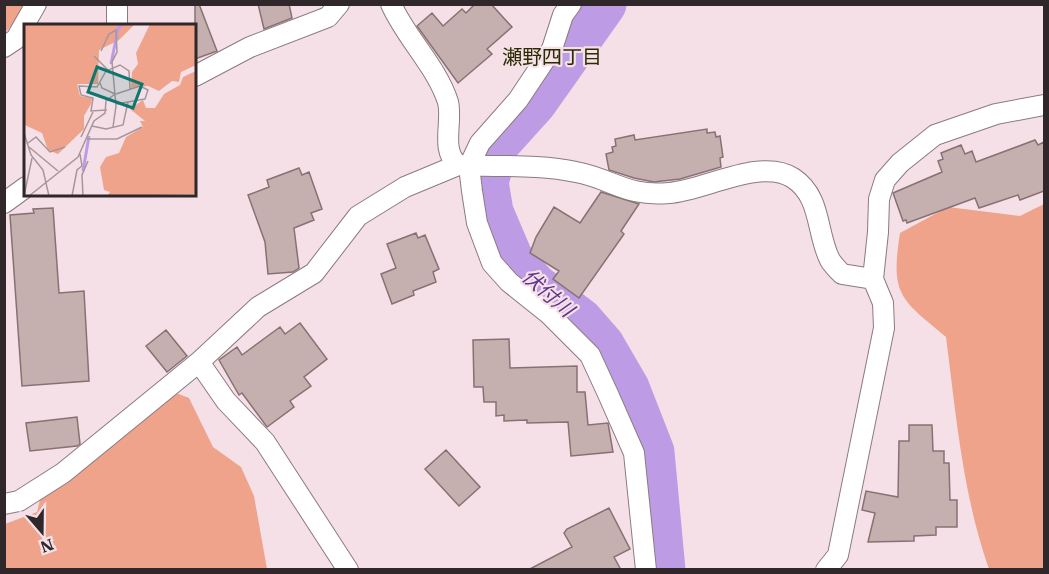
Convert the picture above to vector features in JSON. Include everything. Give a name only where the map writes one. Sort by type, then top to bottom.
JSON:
[{"type":"street","points":[[25,24],[36,4]]},
{"type":"street","points":[[117,4],[117,24]]},
{"type":"street","points":[[196,75],[250,47],[328,17],[339,4]]},
{"type":"street","points":[[391,4],[400,26],[441,87],[450,119],[449,151],[470,166]]},
{"type":"street","points":[[571,4],[562,15],[552,49],[518,100],[480,143],[470,166],[477,223],[492,263],[509,282],[549,314],[590,355],[634,453],[646,570]]},
{"type":"street","points":[[4,47],[16,39],[24,25]]},
{"type":"street","points":[[826,570],[838,555],[884,328],[883,303],[873,279],[879,199],[885,180],[900,163],[935,135],[958,126],[1044,105]]},
{"type":"street","points":[[4,504],[19,501],[63,473],[199,362],[258,307],[314,273],[358,216],[405,187],[470,166],[577,172],[628,191],[651,195],[673,193],[753,173],[783,174],[793,178],[805,189],[815,206],[830,260],[842,274],[873,279]]},
{"type":"street","points":[[4,202],[24,188]]},
{"type":"street","points":[[199,362],[226,402],[265,442],[348,570]]},
{"type":"shaded area","points":[[5,5],[23,5],[17,19],[5,33]]},
{"type":"shaded area","points":[[1044,204],[1044,569],[989,569],[967,484],[946,337],[918,314],[902,294],[898,284],[897,270],[900,233],[948,207],[1020,216]]},
{"type":"shaded area","points":[[163,388],[189,398],[213,447],[241,467],[254,496],[267,569],[5,570],[5,524],[37,512],[44,483]]},
{"type":"building","points":[[195,4],[199,4],[217,51],[196,59]]},
{"type":"building","points":[[258,4],[289,4],[292,18],[264,29]]},
{"type":"building","points":[[475,4],[491,4],[512,27],[487,49],[492,54],[458,83],[417,26],[432,13],[443,26],[462,9],[466,13]]},
{"type":"building","points":[[707,129],[707,133],[715,132],[716,137],[720,136],[723,157],[720,158],[721,167],[680,179],[654,182],[609,170],[606,154],[613,152],[612,147],[616,146],[615,139],[634,135],[635,140]]},
{"type":"building","points":[[1035,140],[1038,145],[1044,142],[1044,191],[1020,200],[1018,195],[979,208],[975,198],[907,223],[906,220],[903,221],[893,193],[942,172],[938,161],[943,159],[941,153],[961,145],[965,154],[972,151],[976,162]]},
{"type":"building","points":[[299,168],[302,175],[309,172],[322,209],[311,213],[314,220],[294,228],[299,268],[293,272],[268,274],[265,242],[248,195],[269,187],[267,180]]},
{"type":"building","points":[[601,192],[639,204],[621,231],[624,234],[579,298],[553,279],[559,271],[530,253],[536,237],[554,207],[580,223]]},
{"type":"building","points":[[53,208],[59,293],[84,291],[89,381],[22,386],[10,215],[34,213],[33,209]]},
{"type":"building","points":[[416,233],[418,238],[425,235],[439,269],[433,272],[436,282],[413,291],[414,295],[392,304],[381,274],[396,268],[387,244]]},
{"type":"building","points":[[300,323],[327,359],[304,377],[311,386],[290,401],[294,407],[267,427],[242,393],[239,395],[219,360],[237,347],[242,355],[280,327],[285,334]]},
{"type":"building","points":[[166,330],[187,356],[167,372],[146,346]]},
{"type":"building","points":[[509,339],[510,368],[577,366],[577,392],[585,392],[588,425],[608,423],[613,452],[571,456],[568,422],[527,423],[527,420],[504,421],[504,415],[496,416],[496,402],[484,402],[483,387],[474,387],[473,340]]},
{"type":"building","points":[[77,417],[80,444],[30,451],[26,423]]},
{"type":"building","points":[[909,425],[932,425],[933,451],[944,451],[944,463],[949,463],[950,500],[957,500],[957,527],[936,527],[936,535],[914,536],[914,541],[868,542],[875,513],[862,510],[866,491],[898,497],[899,441],[909,441]]},
{"type":"building","points":[[446,450],[480,487],[459,506],[425,469]]},
{"type":"building","points":[[609,508],[630,549],[614,557],[621,570],[528,570],[572,547],[564,533],[567,529]]},
{"type":"waterway","name":"伏付川","points":[[604,4],[534,103],[497,144],[486,182],[491,212],[511,259],[535,286],[581,321],[602,345],[627,388],[652,452],[663,570]]},
{"type":"district","name":"瀬野四丁目","points":[[552,57]]}]
